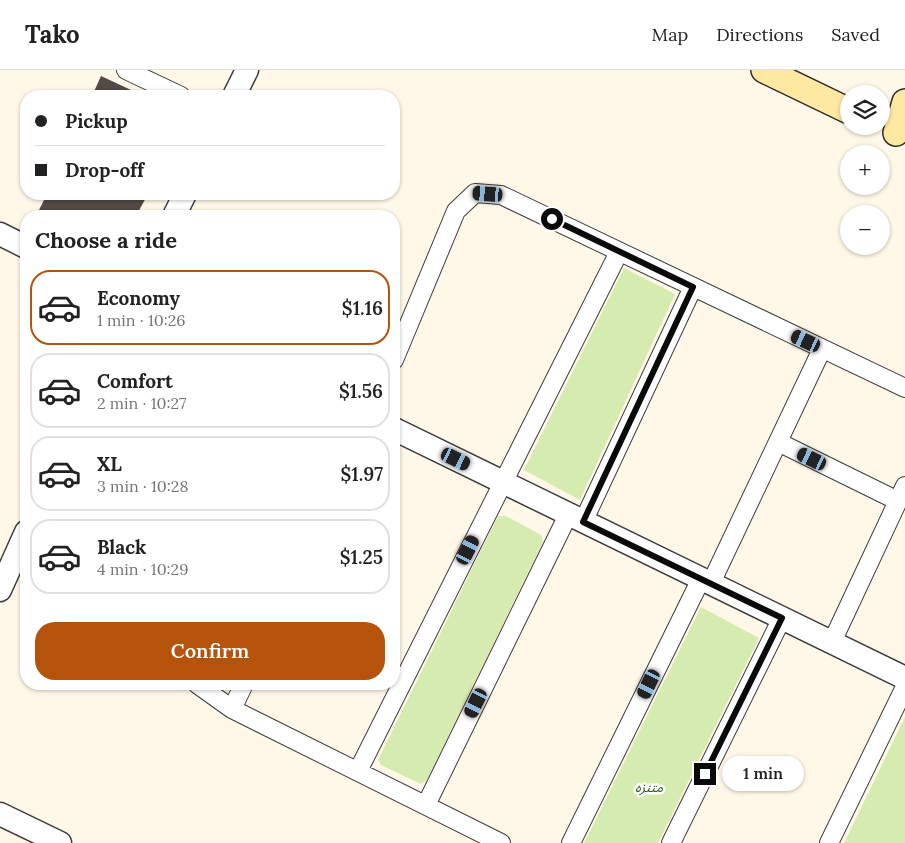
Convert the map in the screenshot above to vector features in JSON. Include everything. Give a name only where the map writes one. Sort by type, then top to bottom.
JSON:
[{"type":"main road","points":[[764,70],[840,107]]},
{"type":"main road","points":[[894,132],[905,102]]},
{"type":"street","points":[[126,70],[168,90]]},
{"type":"street","points":[[237,90],[247,70]]},
{"type":"street","points":[[400,346],[456,211],[475,193],[501,195],[905,388]]},
{"type":"street","points":[[0,234],[20,244]]},
{"type":"street","points":[[400,687],[619,252]]},
{"type":"street","points":[[426,806],[576,518],[693,287]]},
{"type":"street","points":[[571,843],[778,442],[822,349]]},
{"type":"street","points":[[400,432],[905,678]]},
{"type":"street","points":[[778,442],[901,494],[832,642]]},
{"type":"street","points":[[0,590],[20,545]]},
{"type":"street","points":[[671,843],[782,618]]},
{"type":"street","points":[[829,843],[905,687]]},
{"type":"street","points":[[205,690],[232,709],[501,843]]},
{"type":"street","points":[[232,709],[241,690]]},
{"type":"street","points":[[358,771],[398,690]]},
{"type":"street","points":[[0,814],[60,843]]},
{"type":"green space","points":[[624,268],[675,294],[580,500],[524,470]]},
{"type":"green space","points":[[498,516],[506,516],[541,535],[543,542],[427,780],[421,784],[381,765],[378,760]]},
{"type":"green space","name":"متنزه","points":[[701,607],[759,638],[658,843],[584,843]]},
{"type":"green space","points":[[905,717],[905,843],[844,843]]},
{"type":"building","points":[[101,76],[131,90],[95,90]]},
{"type":"building","points":[[44,200],[145,200],[139,210],[39,210]]},
{"type":"route","points":[[552,219],[693,287],[583,522],[782,618],[705,774]]}]
